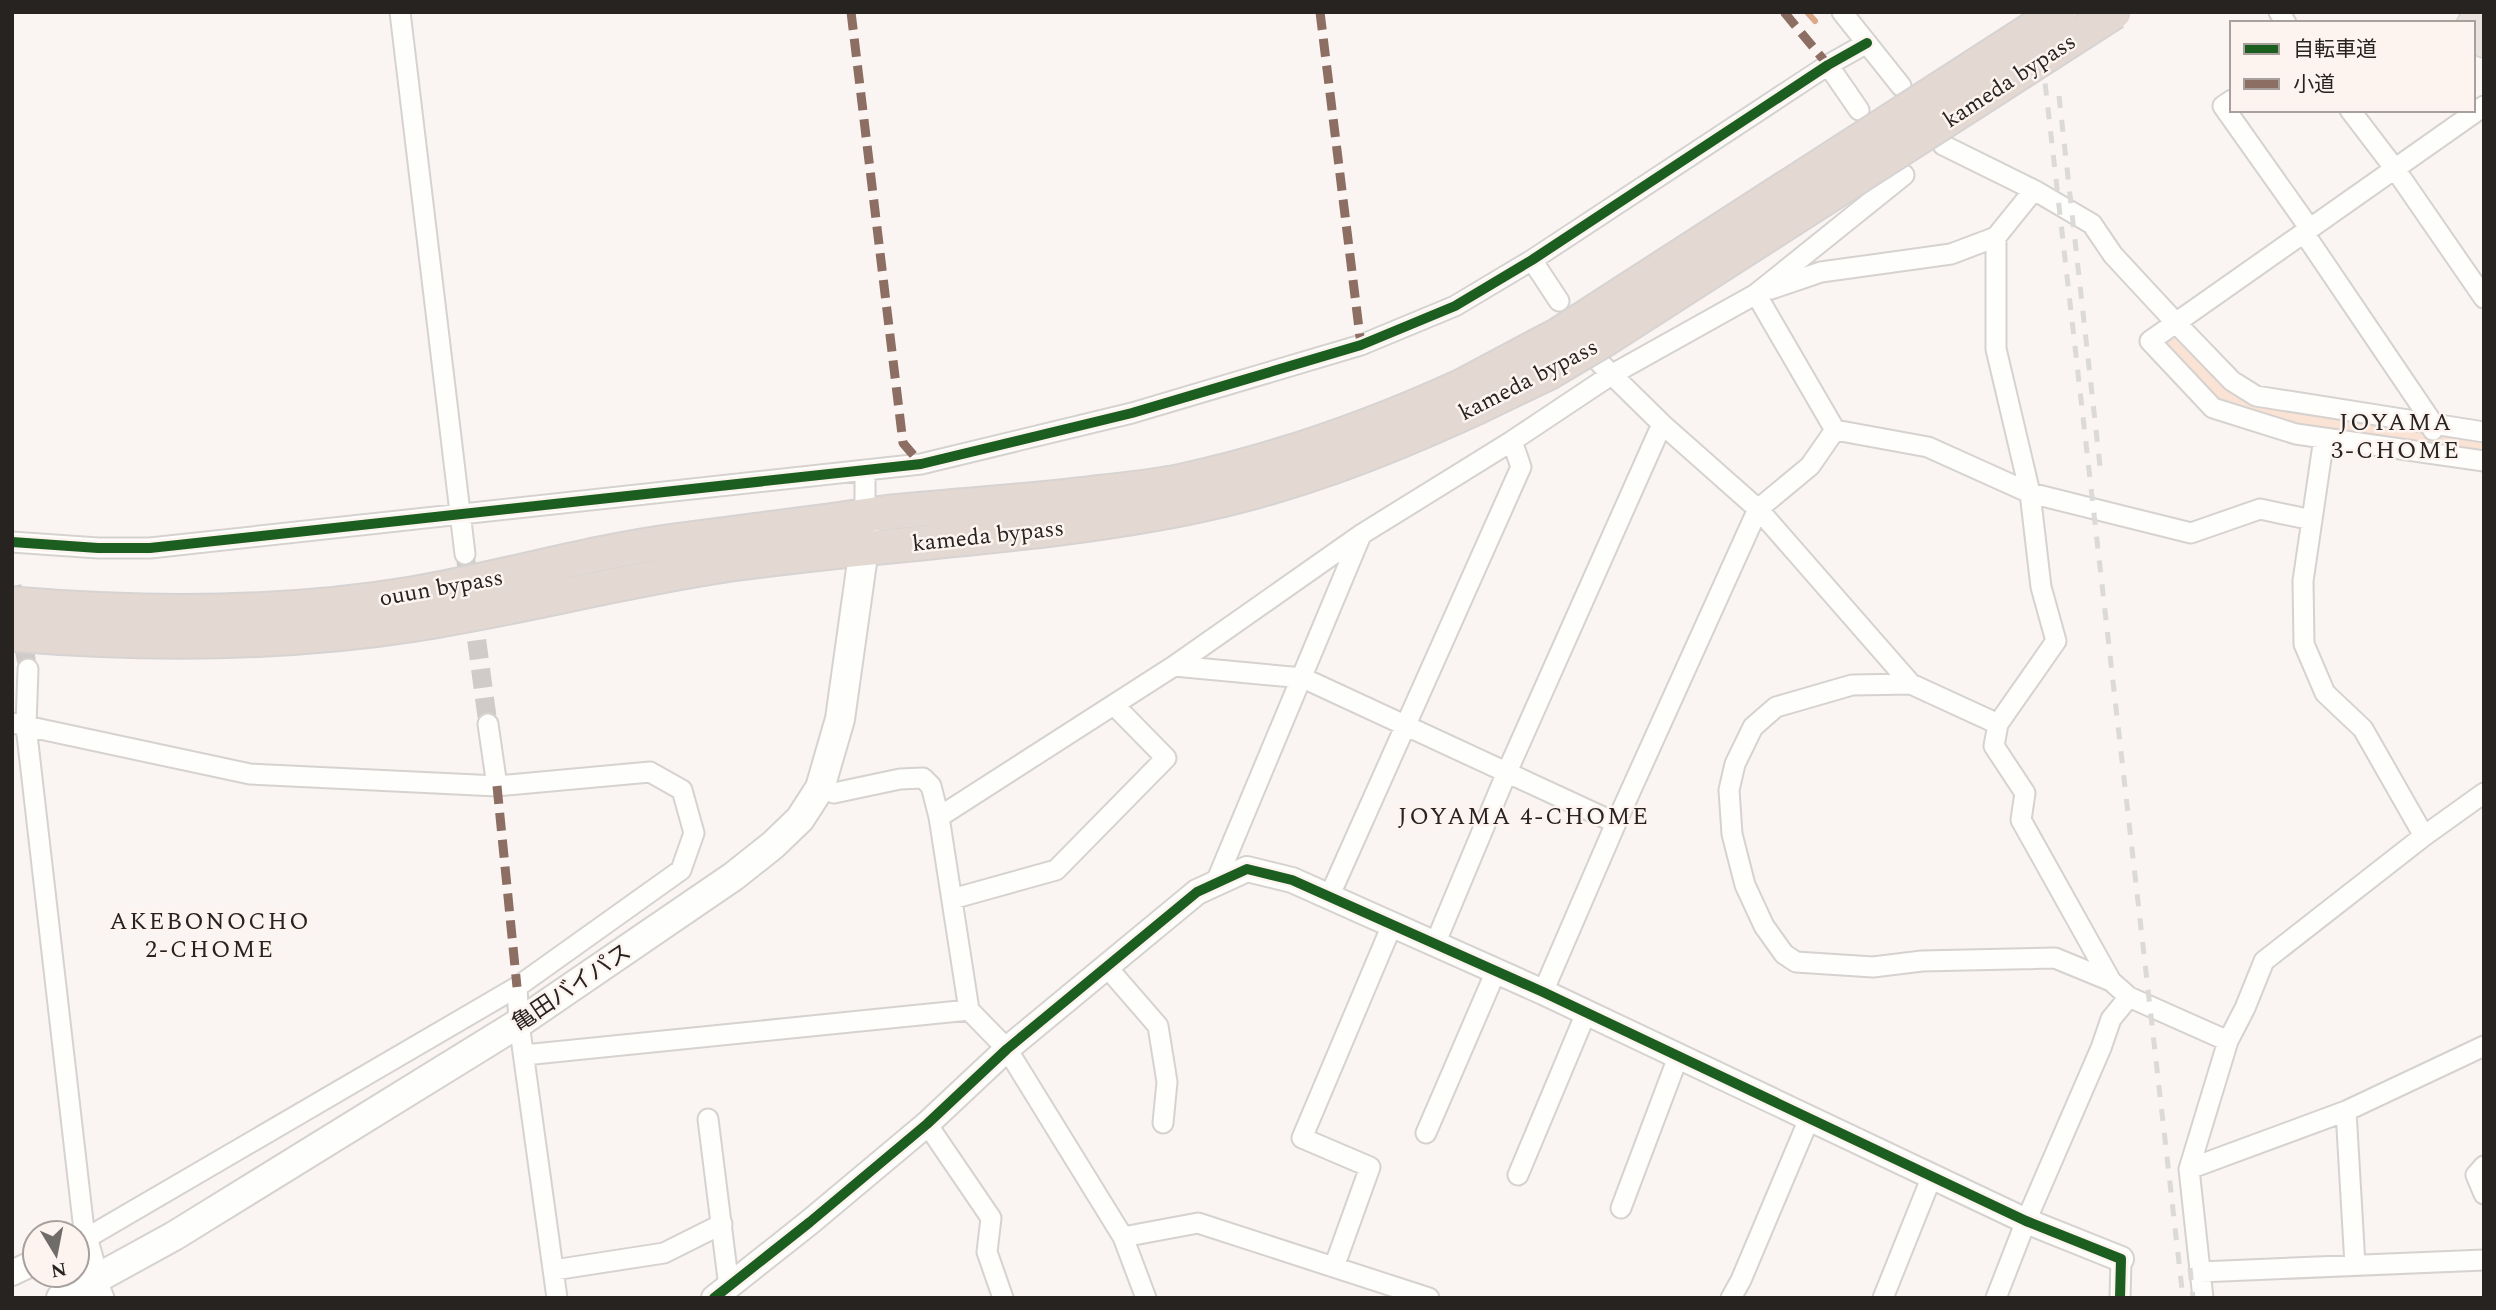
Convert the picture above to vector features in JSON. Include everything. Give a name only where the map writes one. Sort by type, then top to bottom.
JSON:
[{"type":"highway","name":"kameda bypass","points":[[865,532],[1056,528],[1188,508],[1332,468],[1410,438],[1558,335],[2059,12]]},
{"type":"highway","name":"kameda bypass","points":[[1469,397],[1548,373],[1607,338],[2114,12]]},
{"type":"highway","name":"ouun bypass","points":[[12,604],[77,610],[214,612],[334,605],[492,579],[646,545],[865,532]]},
{"type":"highway","name":"ouun bypass","points":[[12,634],[152,642],[278,639],[338,634],[415,624],[653,577],[738,564],[865,532]]},
{"type":"main road","name":"亀田バイパス","points":[[61,1298],[100,1288],[174,1236],[519,1023],[734,876],[773,845],[800,819],[820,788],[839,719],[865,532]]},
{"type":"street","points":[[400,12],[465,554]]},
{"type":"street","points":[[1842,12],[1902,86]]},
{"type":"street","points":[[12,542],[98,548],[150,548],[921,464],[1132,413],[1362,345],[1455,306],[1532,260],[1828,65],[1867,43]]},
{"type":"street","points":[[1828,65],[1859,110]]},
{"type":"street","points":[[2230,101],[2223,106],[2434,425],[2431,453]]},
{"type":"street","points":[[2484,106],[2150,341],[2213,408],[2296,434],[2484,461]]},
{"type":"street","points":[[2352,112],[2395,169],[2484,298]]},
{"type":"street","points":[[1943,145],[2034,190],[2092,224],[2113,255],[2177,324],[2232,381],[2256,396],[2484,432]]},
{"type":"street","points":[[1756,293],[1904,174]]},
{"type":"street","points":[[939,817],[1174,666],[1362,534],[1512,441],[1605,369],[1756,293],[1821,272],[1951,254],[1996,237],[2034,190]]},
{"type":"street","points":[[1996,237],[1997,349],[2030,493],[2041,587],[2056,641],[1998,724],[1994,746],[2025,793],[2021,820],[2111,981],[2129,997],[2228,1041]]},
{"type":"street","points":[[1532,260],[1559,302]]},
{"type":"street","points":[[1756,293],[1835,430],[1928,447],[2030,493],[2191,533],[2260,509],[2312,520]]},
{"type":"street","points":[[1605,369],[1758,509],[1911,684],[1998,724]]},
{"type":"street","points":[[1435,944],[1507,772],[1662,424]]},
{"type":"street","points":[[1543,992],[1758,509],[1810,466],[1835,430]]},
{"type":"street","points":[[2324,438],[2303,581],[2304,645],[2325,693],[2363,729],[2424,836]]},
{"type":"street","points":[[1329,897],[1521,467],[1512,441]]},
{"type":"street","points":[[864,470],[865,532]]},
{"type":"street","points":[[1216,882],[1362,534]]},
{"type":"street","points":[[1174,666],[1303,678],[1616,823]]},
{"type":"street","points":[[28,669],[19,725],[78,1219]]},
{"type":"street","points":[[1911,684],[1852,685],[1776,707],[1753,727],[1735,764],[1729,790],[1732,834],[1745,885],[1764,926],[1784,954],[1796,962],[1873,967],[1922,961],[2055,958],[2111,981]]},
{"type":"street","points":[[952,900],[1056,870],[1166,758],[1114,705]]},
{"type":"street","points":[[488,724],[497,786]]},
{"type":"street","points":[[19,725],[250,774],[497,786],[650,772],[682,790],[694,833],[681,870],[517,987],[91,1235]]},
{"type":"street","points":[[820,788],[834,793],[900,779],[923,778],[931,786],[939,817],[969,1010],[1007,1049],[1123,1237],[1146,1298]]},
{"type":"street","points":[[2203,1298],[2189,1170],[2228,1041],[2264,961],[2424,836],[2484,793]]},
{"type":"street","points":[[722,1293],[927,1124],[1007,1049],[1197,892],[1247,869],[1292,880],[1496,971],[2026,1220],[2121,1259],[2120,1298]]},
{"type":"street","points":[[1334,1267],[1370,1167],[1302,1138],[1392,925]]},
{"type":"street","points":[[1107,966],[1158,1027],[1167,1082],[1163,1123]]},
{"type":"street","points":[[1426,1133],[1496,971]]},
{"type":"street","points":[[517,987],[519,1023],[557,1298]]},
{"type":"street","points":[[1996,1298],[2111,1019],[2129,997]]},
{"type":"street","points":[[524,1055],[969,1010]]},
{"type":"street","points":[[1518,1175],[1586,1013]]},
{"type":"street","points":[[2189,1170],[2346,1111],[2484,1046]]},
{"type":"street","points":[[1621,1208],[1678,1057]]},
{"type":"street","points":[[2346,1111],[2356,1265]]},
{"type":"street","points":[[708,1119],[722,1224],[722,1293]]},
{"type":"street","points":[[1731,1298],[1809,1119]]},
{"type":"street","points":[[927,1124],[991,1218],[987,1252],[1003,1298]]},
{"type":"street","points":[[2484,1166],[2476,1175],[2484,1194]]},
{"type":"street","points":[[1883,1298],[1932,1176]]},
{"type":"street","points":[[1123,1237],[1198,1223],[1429,1298]]},
{"type":"street","points":[[554,1270],[664,1253],[722,1224]]},
{"type":"street","points":[[2200,1272],[2484,1260]]},
{"type":"street","points":[[91,1266],[100,1288]]},
{"type":"shaded area","points":[[2174,336],[2241,400],[2484,441],[2484,456],[2314,430],[2220,404],[2163,342]]},
{"type":"waterway","points":[[1807,12],[1815,21]]},
{"type":"tunnel","points":[[465,554],[488,724]]},
{"type":"tunnel","points":[[12,586],[28,669]]},
{"type":"railway","points":[[2037,12],[2183,1298]]},
{"type":"railway","points":[[2059,96],[2101,475]]},
{"type":"railway","points":[[2190,1268],[2193,1298]]},
{"type":"marked path","points":[[851,12],[903,443],[921,464]]},
{"type":"marked path","points":[[1320,12],[1361,345]]},
{"type":"marked path","points":[[1784,12],[1828,65]]},
{"type":"marked path","points":[[497,786],[517,987]]},
{"type":"cycle path","points":[[12,542],[98,548],[150,548],[921,464],[1132,413],[1361,345],[1455,306],[1532,260],[1828,65],[1867,43]]},
{"type":"cycle path","points":[[714,1298],[927,1124],[1007,1049],[1197,892],[1247,869],[1292,880],[1543,992],[2026,1221],[2121,1259],[2120,1298]]},
{"type":"district","name":"JOYAMA 3-CHOME","points":[[2396,436]]},
{"type":"district","name":"JOYAMA 4-CHOME","points":[[1524,816]]},
{"type":"district","name":"AKEBONOCHO 2-CHOME","points":[[210,935]]}]
